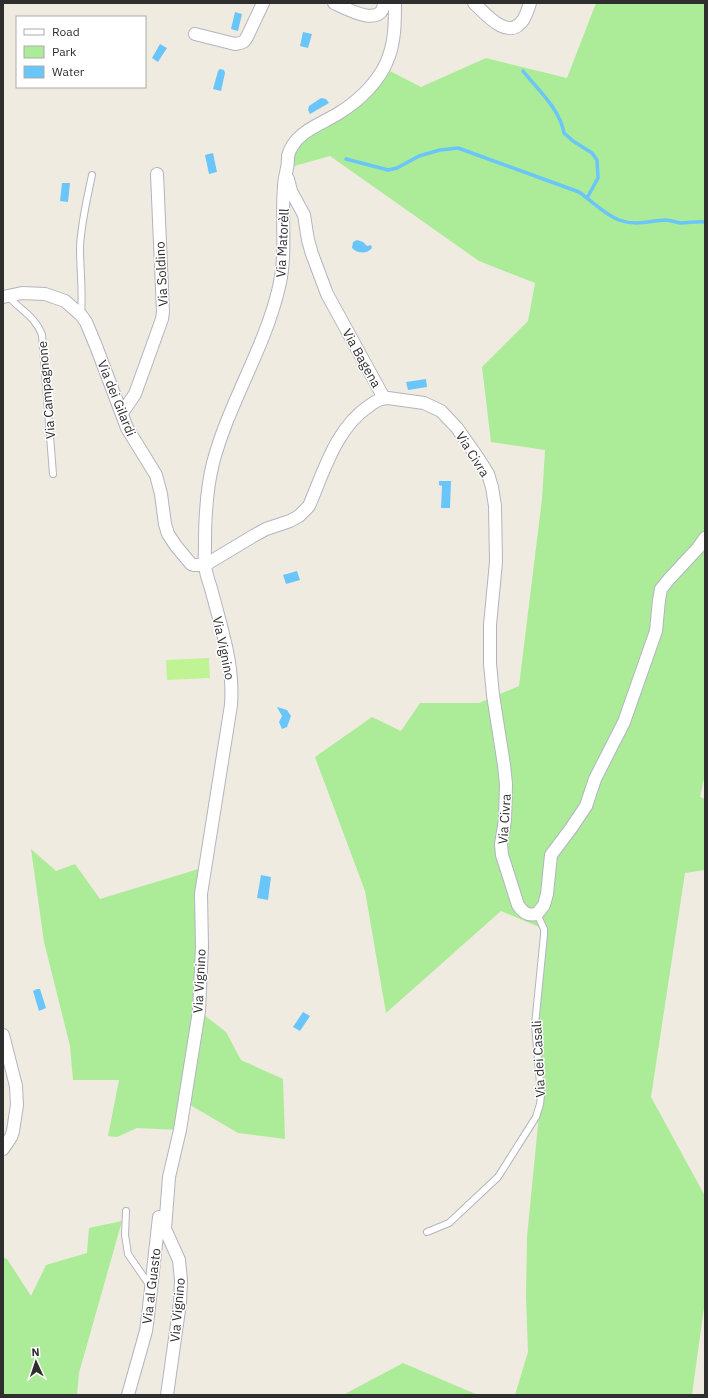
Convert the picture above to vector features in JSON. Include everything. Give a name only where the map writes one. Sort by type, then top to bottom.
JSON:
[{"type":"street","points":[[195,34],[235,44],[241,44],[247,37],[263,3]]},
{"type":"street","points":[[334,3],[358,14],[370,16],[381,11],[384,3]]},
{"type":"street","name":"Via Matorèll","points":[[205,565],[206,514],[213,464],[223,432],[262,343],[271,318],[279,286],[283,265],[284,186],[288,158],[291,149],[301,135],[310,128],[351,105],[369,89],[384,68],[392,46],[395,3]]},
{"type":"street","points":[[474,3],[497,25],[512,28],[518,26],[523,20],[530,3]]},
{"type":"street","name":"Via Bagena","points":[[205,565],[255,534],[290,521],[303,513],[309,506],[333,450],[352,419],[373,403],[384,398],[327,294],[312,254],[302,212],[291,191],[287,168]]},
{"type":"street","name":"Via Soldino","points":[[122,413],[135,394],[162,319],[163,312],[157,174]]},
{"type":"street","points":[[284,212],[294,210],[302,212]]},
{"type":"street","name":"Via dei Gilardi","points":[[6,296],[22,293],[44,294],[65,301],[81,315],[88,328],[130,435],[156,475],[161,494],[164,524],[168,534],[191,564],[205,565]]},
{"type":"street","name":"Via Civra","points":[[384,398],[424,403],[441,411],[457,428],[478,458],[488,474],[492,487],[495,506],[496,562],[490,625],[490,664],[506,784],[505,820],[501,844],[502,855],[514,893],[522,911],[528,914],[537,914]]},
{"type":"street","points":[[537,914],[544,906],[547,894],[551,855],[572,828],[586,806],[595,779],[624,722],[654,638],[658,623],[661,589],[698,548],[705,538]]},
{"type":"street","name":"Via Vignino","points":[[167,1395],[180,1303],[181,1280],[179,1260],[165,1229],[169,1177],[180,1130],[199,1011],[202,947],[201,894],[232,692],[232,675],[228,654],[205,565]]},
{"type":"street","points":[[3,1034],[16,1086],[18,1106],[11,1137],[3,1149]]},
{"type":"street","name":"Via al Guasto","points":[[128,1395],[146,1331],[161,1190],[163,1184],[169,1177]]},
{"type":"lane","points":[[81,315],[83,298],[81,238],[92,175]]},
{"type":"lane","name":"Via Campagnone","points":[[6,296],[33,319],[39,326],[42,335],[53,474]]},
{"type":"lane","name":"Via dei Casali","points":[[427,1232],[449,1223],[498,1177],[533,1122],[538,1110],[541,1095],[535,1025],[544,929],[537,914]]},
{"type":"lane","points":[[126,1211],[125,1234],[128,1254],[151,1288]]},
{"type":"green space","points":[[596,3],[705,3],[705,774],[700,797],[705,799],[705,870],[685,873],[651,1097],[705,1196],[705,1300],[692,1395],[515,1395],[528,1352],[526,1297],[527,1237],[540,1104],[535,1025],[544,929],[501,911],[386,1013],[365,891],[315,757],[372,717],[401,731],[420,703],[479,703],[519,686],[542,499],[545,450],[491,442],[482,367],[528,321],[535,283],[479,261],[330,156],[287,168],[291,149],[339,113],[384,68],[421,87],[486,58],[567,78]]},
{"type":"green space","points":[[209,658],[210,678],[167,680],[166,660]]},
{"type":"green space","points":[[31,849],[56,871],[75,864],[100,899],[205,867],[199,1011],[226,1032],[241,1060],[283,1079],[285,1139],[238,1133],[185,1102],[180,1130],[137,1128],[117,1137],[108,1136],[119,1080],[73,1080],[70,1046],[44,942]]},
{"type":"green space","points":[[122,1221],[79,1373],[77,1395],[3,1395],[3,1257],[7,1259],[31,1296],[46,1265],[87,1253],[89,1228]]},
{"type":"green space","points":[[403,1363],[478,1395],[343,1395]]},
{"type":"water","points":[[235,12],[242,14],[238,31],[231,29]]},
{"type":"water","points":[[303,32],[312,34],[308,48],[300,46]]},
{"type":"water","points":[[160,44],[167,48],[158,62],[152,58]]},
{"type":"water","points":[[220,69],[224,70],[225,73],[221,91],[213,89],[218,71]]},
{"type":"water","points":[[321,98],[326,99],[329,103],[310,114],[308,110],[309,106]]},
{"type":"water","points":[[213,153],[217,172],[209,174],[205,155]]},
{"type":"water","points":[[62,183],[70,183],[68,202],[60,201]]},
{"type":"water","points":[[357,240],[363,242],[367,246],[371,245],[372,248],[365,252],[357,251],[352,248],[353,242]]},
{"type":"water","points":[[426,379],[427,387],[408,390],[406,382]]},
{"type":"water","points":[[439,481],[451,481],[450,508],[441,508],[442,486],[439,485]]},
{"type":"water","points":[[297,571],[300,580],[286,584],[283,575]]},
{"type":"water","points":[[277,707],[287,710],[291,716],[287,727],[282,729],[279,722],[282,716]]},
{"type":"water","points":[[261,875],[271,877],[268,900],[257,898]]},
{"type":"water","points":[[40,989],[46,1008],[39,1011],[33,991]]},
{"type":"water","points":[[303,1012],[310,1016],[300,1031],[293,1027]]},
{"type":"waterway","points":[[523,71],[553,108],[562,124],[564,133],[573,141],[592,153],[597,160],[598,178],[587,198]]},
{"type":"waterway","points":[[346,159],[388,170],[397,168],[419,156],[440,150],[458,148],[579,192],[603,211],[625,222],[642,223],[665,220],[680,223],[705,222]]}]
